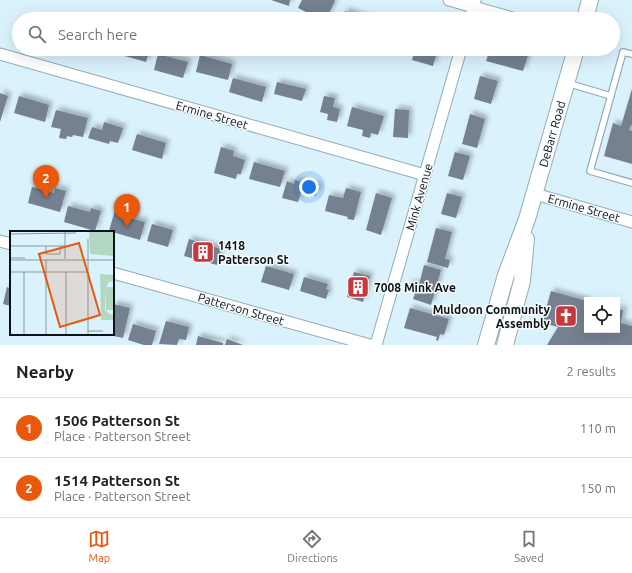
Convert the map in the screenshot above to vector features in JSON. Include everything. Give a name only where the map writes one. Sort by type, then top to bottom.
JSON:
[{"type":"main road","points":[[587,12],[590,0]]},
{"type":"main road","name":"DeBarr Road","points":[[486,345],[506,275],[535,194],[574,56]]},
{"type":"main road","name":"DeBarr Road","points":[[505,345],[522,281],[527,219]]},
{"type":"street","points":[[449,0],[475,3],[498,12]]},
{"type":"street","name":"Ermine Street","points":[[0,54],[425,175]]},
{"type":"street","name":"Mink Avenue","points":[[376,345],[459,56]]},
{"type":"street","name":"Ermine Street","points":[[535,194],[632,222]]},
{"type":"street","points":[[0,241],[10,244]]},
{"type":"street","name":"Patterson Street","points":[[114,273],[370,345]]},
{"type":"lane","points":[[632,54],[623,52],[590,171],[632,183]]},
{"type":"lane","points":[[566,83],[611,96]]},
{"type":"building","points":[[271,0],[290,0],[289,6]]},
{"type":"building","points":[[302,0],[335,1],[330,12],[306,12],[298,8]]},
{"type":"building","points":[[125,56],[148,56],[146,62]]},
{"type":"building","points":[[158,56],[166,56],[188,62],[183,78],[154,70]]},
{"type":"building","points":[[200,56],[232,64],[228,80],[196,72]]},
{"type":"building","points":[[413,56],[436,56],[433,66],[412,60]]},
{"type":"building","points":[[488,56],[528,56],[523,71],[486,61]]},
{"type":"building","points":[[480,76],[498,81],[491,104],[474,99]]},
{"type":"building","points":[[233,78],[266,87],[262,102],[229,92]]},
{"type":"building","points":[[277,82],[306,89],[302,101],[274,94]]},
{"type":"building","points":[[632,89],[632,126],[631,125],[629,130],[632,131],[632,164],[604,156],[613,123],[621,126]]},
{"type":"building","points":[[0,93],[8,96],[0,122]]},
{"type":"building","points":[[19,96],[49,105],[45,122],[14,113]]},
{"type":"building","points":[[324,96],[335,98],[333,107],[340,109],[337,122],[327,120],[328,114],[320,112]]},
{"type":"building","points":[[352,107],[384,116],[378,135],[371,133],[370,138],[362,136],[363,130],[347,126]]},
{"type":"building","points":[[395,109],[409,110],[408,138],[393,137]]},
{"type":"building","points":[[56,110],[88,118],[83,137],[73,135],[72,137],[67,136],[66,139],[59,138],[61,129],[51,127]]},
{"type":"building","points":[[470,114],[485,119],[477,148],[462,144]]},
{"type":"building","points":[[104,122],[123,128],[118,143],[110,141],[109,144],[88,138],[92,127],[102,130]]},
{"type":"building","points":[[137,134],[166,143],[162,159],[132,150]]},
{"type":"building","points":[[221,147],[234,151],[233,156],[245,160],[241,174],[237,174],[236,179],[214,173]]},
{"type":"building","points":[[455,152],[470,156],[463,180],[448,176]]},
{"type":"building","points":[[254,162],[285,171],[280,187],[249,179]]},
{"type":"building","points":[[295,180],[319,187],[316,196],[301,192],[298,202],[282,198],[287,181],[294,184]]},
{"type":"building","points":[[32,187],[54,193],[55,188],[66,191],[60,212],[28,203]]},
{"type":"building","points":[[346,188],[361,192],[354,220],[325,211],[329,195],[343,198]]},
{"type":"building","points":[[376,193],[392,198],[381,235],[366,230]]},
{"type":"building","points":[[447,193],[462,197],[456,218],[441,214]]},
{"type":"building","points":[[68,206],[90,212],[91,208],[101,211],[95,231],[64,222]]},
{"type":"building","points":[[115,210],[123,212],[122,216],[145,222],[140,240],[114,232],[114,231],[109,231]]},
{"type":"building","points":[[152,224],[173,230],[168,247],[147,241]]},
{"type":"building","points":[[436,228],[452,232],[445,259],[450,260],[448,268],[427,262]]},
{"type":"building","name":"1418 Patterson St","points":[[189,239],[221,249],[217,265],[184,256]]},
{"type":"building","points":[[424,265],[441,270],[431,305],[413,299],[416,291],[408,289],[410,283],[419,285]]},
{"type":"building","points":[[266,266],[294,274],[289,290],[261,282]]},
{"type":"building","name":"7008 Mink Ave","points":[[354,272],[370,276],[363,302],[347,297]]},
{"type":"building","points":[[304,277],[328,284],[326,289],[329,290],[326,299],[300,291]]},
{"type":"building","points":[[7,287],[10,288],[10,306],[3,304]]},
{"type":"building","name":"Muldoon Community Assembly","points":[[551,291],[584,300],[584,333],[620,333],[620,310],[623,310],[621,323],[632,326],[632,345],[547,345],[558,327],[542,323]]},
{"type":"building","points":[[114,304],[130,308],[123,338],[109,335],[114,335]]},
{"type":"building","points":[[410,308],[449,319],[444,335],[440,334],[438,341],[436,340],[437,337],[404,328]]},
{"type":"building","points":[[166,321],[189,327],[186,340],[179,339],[177,345],[159,344]]},
{"type":"building","points":[[133,324],[156,331],[152,345],[144,345],[128,340]]},
{"type":"building","points":[[198,336],[223,343],[223,345],[196,345]]},
{"type":"building","points":[[227,339],[243,345],[225,345]]},
{"type":"place","name":"1514 Patterson St","points":[[46,198]]},
{"type":"place","name":"1506 Patterson St","points":[[127,227]]},
{"type":"place","name":"1418 Patterson St","points":[[203,252]]},
{"type":"place","name":"7008 Mink Ave","points":[[358,287]]},
{"type":"place","name":"Muldoon Community Assembly","points":[[566,316]]}]
